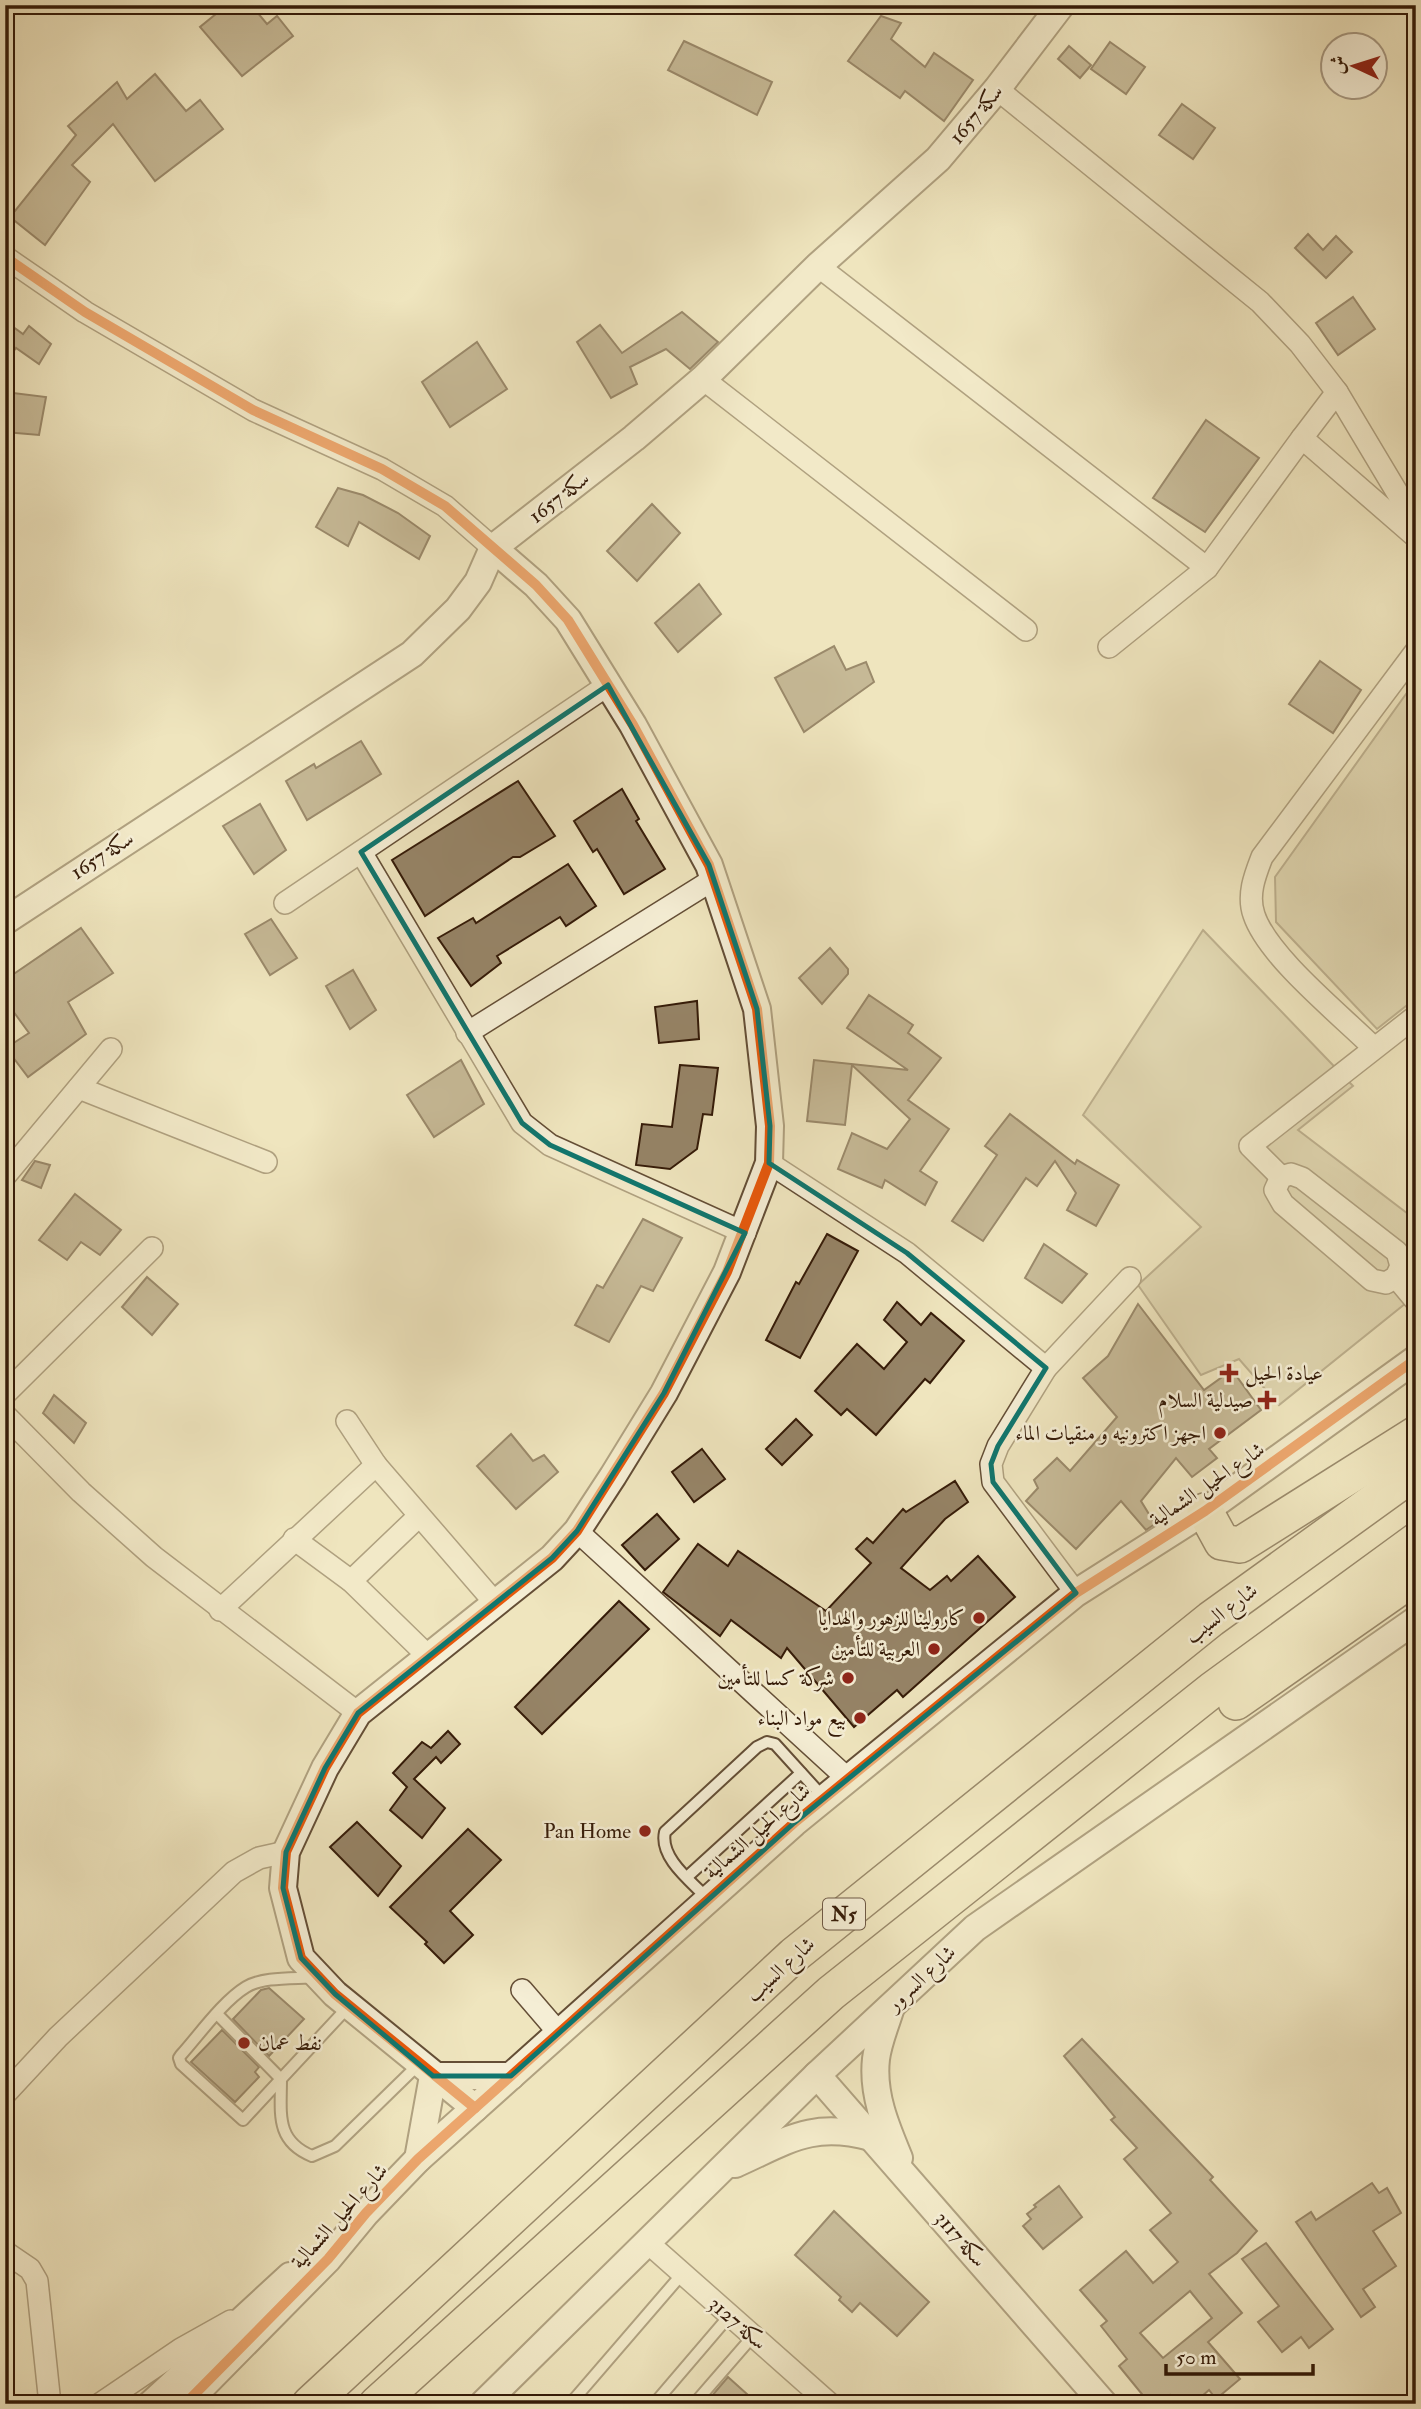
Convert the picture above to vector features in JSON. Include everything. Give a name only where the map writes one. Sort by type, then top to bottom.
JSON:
[{"type":"highway","points":[[1205,1511],[1222,1542],[1240,1545],[1416,1434]]},
{"type":"highway","name":"شارع السيب","points":[[310,2404],[793,1955],[1210,1619],[1416,1471]]},
{"type":"highway","name":"N5","points":[[377,2404],[831,1993],[1212,1690],[1416,1541]]},
{"type":"highway","points":[[1014,1847],[1042,1836],[1416,1576]]},
{"type":"street","name":"سكة 1657","points":[[5,921],[412,654],[458,609],[478,582],[493,548],[634,438],[703,379],[818,266],[908,188],[997,89],[1061,5]]},
{"type":"street","points":[[997,89],[1260,302],[1300,344],[1337,392],[1416,524]]},
{"type":"street","points":[[5,257],[86,312],[253,410],[382,468],[434,499],[536,585],[568,620],[703,853],[757,1009],[770,1126],[769,1163],[745,1233],[664,1392],[577,1531],[552,1558],[358,1713],[325,1768],[286,1852],[283,1888],[301,1958],[349,2006],[426,2070],[451,2086],[468,2114]]},
{"type":"street","points":[[818,266],[1207,568]]},
{"type":"street","points":[[703,379],[1027,631]]},
{"type":"street","points":[[1109,647],[1207,568],[1337,392]]},
{"type":"street","points":[[1302,438],[1416,537]]},
{"type":"street","points":[[1374,1048],[1267,943],[1253,914],[1252,884],[1262,857],[1416,651]]},
{"type":"street","points":[[285,903],[608,685]]},
{"type":"street","points":[[361,852],[522,1123],[550,1145],[745,1233]]},
{"type":"street","points":[[467,1033],[714,879]]},
{"type":"street","points":[[1281,1177],[1250,1146],[1416,1016]]},
{"type":"street","points":[[5,1177],[111,1049]]},
{"type":"street","points":[[79,1088],[266,1162]]},
{"type":"street","points":[[769,1163],[908,1253],[1046,1368]]},
{"type":"street","points":[[1290,1174],[1302,1178],[1397,1252],[1401,1266],[1396,1277],[1386,1283],[1372,1280],[1283,1204],[1275,1190],[1281,1177],[1290,1174]]},
{"type":"street","points":[[5,1394],[152,1248]]},
{"type":"street","points":[[1396,1277],[1416,1301]]},
{"type":"street","points":[[1076,1593],[993,1482],[991,1464],[998,1446],[1046,1368],[1130,1278]]},
{"type":"street","name":"شارع الحيل الشمالية","points":[[185,2404],[328,2259],[366,2213],[418,2159],[824,1798],[1076,1593],[1205,1511],[1416,1359]]},
{"type":"street","points":[[5,1415],[81,1492],[153,1558],[220,1610],[319,1680],[358,1713]]},
{"type":"street","points":[[347,1421],[376,1465],[496,1604]]},
{"type":"street","points":[[220,1610],[376,1465]]},
{"type":"street","points":[[351,1581],[419,1516]]},
{"type":"street","points":[[577,1531],[848,1779]]},
{"type":"street","points":[[294,1539],[351,1581],[430,1658]]},
{"type":"street","name":"شارع السرور","points":[[482,2404],[817,2075],[975,1928],[1416,1620]]},
{"type":"street","points":[[5,2094],[58,2037],[234,1872],[259,1858],[286,1852]]},
{"type":"street","points":[[522,1990],[559,2033]]},
{"type":"street","points":[[892,2006],[876,2059],[877,2092],[886,2129],[906,2176]]},
{"type":"street","points":[[426,2070],[511,2076]]},
{"type":"street","points":[[418,2159],[426,2070]]},
{"type":"street","name":"سكة 3117","points":[[817,2075],[1104,2404]]},
{"type":"street","points":[[720,2170],[799,2134],[846,2130],[871,2137]]},
{"type":"street","name":"شارع الحيل الشمالية","points":[[151,2404],[246,2314],[366,2213]]},
{"type":"street","name":"سكة 3127","points":[[647,2242],[830,2404]]},
{"type":"street","points":[[5,2252],[30,2269],[37,2281],[50,2404]]},
{"type":"street","points":[[100,2404],[181,2348],[246,2314]]},
{"type":"street","points":[[161,2404],[184,2373]]},
{"type":"lane","points":[[708,1900],[666,1854],[662,1842],[665,1832],[747,1756],[767,1742],[775,1744],[824,1798]]},
{"type":"lane","points":[[687,1877],[801,1773]]},
{"type":"lane","points":[[319,1977],[263,1981],[247,1986],[179,2058],[181,2064],[241,2120],[349,2006]]},
{"type":"lane","points":[[218,2015],[281,2078],[284,2132],[293,2148],[312,2156],[335,2146],[426,2070]]},
{"type":"lane","points":[[570,2404],[682,2274]]},
{"type":"lane","points":[[654,2404],[730,2315]]},
{"type":"lane","points":[[694,2404],[753,2336]]},
{"type":"highlighted area","points":[[608,685],[709,865],[757,1009],[770,1126],[769,1163],[907,1253],[1046,1368],[998,1446],[991,1464],[993,1482],[1076,1593],[794,1823],[511,2076],[433,2076],[335,1994],[301,1958],[283,1888],[286,1852],[325,1768],[358,1713],[552,1558],[577,1531],[664,1393],[745,1233],[550,1145],[522,1123],[361,852]]},
{"type":"shaded area","points":[[1416,680],[1416,998],[1377,1029],[1276,922],[1275,877]]},
{"type":"shaded area","points":[[1203,930],[1353,1086],[1298,1130],[1416,1220],[1416,1295],[1279,1405],[1239,1359],[1201,1375],[1138,1285],[1201,1227],[1083,1115]]},
{"type":"building","points":[[227,5],[251,5],[267,24],[277,16],[293,36],[242,76],[200,27]]},
{"type":"building","points":[[881,16],[901,23],[891,39],[925,67],[934,53],[973,80],[944,121],[905,91],[900,98],[848,61]]},
{"type":"building","points":[[684,41],[772,82],[757,115],[668,70]]},
{"type":"building","points":[[1110,42],[1145,67],[1126,94],[1091,69]]},
{"type":"building","points":[[1069,46],[1091,65],[1080,78],[1058,59]]},
{"type":"building","points":[[155,74],[186,111],[200,100],[223,129],[155,181],[113,124],[72,165],[90,182],[45,245],[10,217],[76,135],[68,126],[117,82],[127,99]]},
{"type":"building","points":[[1182,104],[1215,128],[1193,159],[1159,135]]},
{"type":"building","points":[[1308,234],[1323,250],[1336,236],[1352,252],[1326,278],[1295,248]]},
{"type":"building","points":[[1353,297],[1375,329],[1338,355],[1316,323]]},
{"type":"building","points":[[682,312],[718,342],[690,369],[666,349],[630,367],[637,384],[611,398],[577,342],[600,325],[622,353]]},
{"type":"building","points":[[5,321],[23,334],[29,326],[51,344],[39,364],[16,348],[5,363]]},
{"type":"building","points":[[477,342],[507,389],[450,427],[422,382]]},
{"type":"building","points":[[5,392],[46,397],[39,435],[5,432]]},
{"type":"building","points":[[1206,420],[1259,458],[1205,532],[1153,498]]},
{"type":"building","points":[[338,488],[363,495],[398,513],[430,536],[419,559],[359,522],[348,546],[316,527]]},
{"type":"building","points":[[652,504],[680,533],[637,581],[607,551]]},
{"type":"building","points":[[699,584],[721,614],[678,652],[655,623]]},
{"type":"building","points":[[834,646],[846,670],[866,662],[874,682],[804,732],[775,678]]},
{"type":"building","points":[[1320,661],[1361,690],[1333,733],[1289,704]]},
{"type":"building","points":[[361,741],[381,774],[307,820],[286,781],[314,764],[316,768]]},
{"type":"building","points":[[518,781],[555,836],[520,857],[513,857],[425,916],[392,860]]},
{"type":"building","points":[[622,789],[639,819],[636,821],[665,869],[624,894],[597,849],[593,852],[574,821]]},
{"type":"building","points":[[260,804],[286,850],[254,874],[223,826]]},
{"type":"building","points":[[568,864],[596,906],[566,926],[560,917],[497,956],[501,963],[471,986],[438,938],[473,918],[476,923]]},
{"type":"building","points":[[271,919],[297,958],[270,975],[245,934]]},
{"type":"building","points":[[81,928],[113,973],[68,1002],[86,1034],[28,1077],[6,1048],[29,1033],[5,1000],[5,980]]},
{"type":"building","points":[[830,948],[848,969],[848,974],[822,1004],[799,978]]},
{"type":"building","points":[[353,970],[376,1010],[350,1029],[326,986]]},
{"type":"building","points":[[869,995],[913,1025],[908,1033],[941,1058],[908,1100],[949,1129],[920,1171],[937,1182],[925,1205],[885,1180],[882,1188],[838,1169],[852,1133],[887,1149],[910,1119],[852,1065],[845,1125],[807,1121],[814,1060],[908,1070],[847,1028]]},
{"type":"building","points":[[697,1001],[699,1039],[659,1043],[655,1007]]},
{"type":"building","points":[[461,1060],[484,1104],[434,1137],[407,1095]]},
{"type":"building","points":[[680,1065],[718,1068],[712,1115],[703,1114],[697,1149],[670,1169],[636,1165],[642,1124],[672,1127]]},
{"type":"building","points":[[1010,1114],[1075,1164],[1077,1160],[1119,1185],[1096,1226],[1067,1210],[1076,1193],[1055,1161],[1037,1186],[1026,1178],[983,1241],[952,1221],[997,1155],[985,1146]]},
{"type":"building","points":[[35,1161],[50,1165],[41,1188],[22,1180]]},
{"type":"building","points":[[75,1194],[121,1230],[100,1255],[81,1242],[67,1260],[39,1240]]},
{"type":"building","points":[[643,1219],[682,1238],[653,1291],[641,1286],[609,1342],[575,1325],[597,1285],[603,1288]]},
{"type":"building","points":[[827,1234],[858,1251],[800,1358],[766,1340],[796,1282],[799,1284]]},
{"type":"building","points":[[1044,1244],[1087,1274],[1062,1303],[1025,1278]]},
{"type":"building","points":[[147,1277],[178,1304],[152,1335],[122,1307]]},
{"type":"building","points":[[897,1302],[921,1325],[931,1313],[964,1341],[930,1383],[925,1379],[876,1435],[847,1409],[841,1415],[815,1391],[857,1344],[884,1369],[907,1342],[884,1320]]},
{"type":"building","points":[[1138,1304],[1204,1390],[1232,1370],[1261,1410],[1209,1449],[1217,1458],[1192,1477],[1176,1458],[1141,1501],[1155,1524],[1146,1530],[1121,1501],[1076,1549],[1026,1501],[1038,1488],[1034,1480],[1057,1458],[1070,1471],[1117,1417],[1083,1378],[1108,1356]]},
{"type":"building","points":[[54,1395],[86,1423],[74,1443],[43,1413]]},
{"type":"building","points":[[796,1419],[812,1435],[782,1465],[766,1449]]},
{"type":"building","points":[[511,1434],[533,1461],[544,1455],[558,1472],[516,1509],[477,1466]]},
{"type":"building","points":[[702,1449],[725,1479],[694,1502],[672,1472]]},
{"type":"building","points":[[955,1481],[968,1502],[945,1519],[901,1568],[930,1590],[947,1576],[951,1581],[978,1556],[1015,1597],[903,1697],[897,1690],[854,1727],[787,1648],[781,1658],[731,1620],[720,1636],[663,1592],[698,1544],[728,1566],[738,1551],[826,1611],[871,1563],[856,1549],[867,1538],[873,1543],[903,1509],[906,1512]]},
{"type":"building","points":[[657,1514],[679,1539],[645,1570],[622,1545]]},
{"type":"building","points":[[619,1601],[649,1629],[542,1734],[515,1707]]},
{"type":"building","points":[[448,1731],[460,1744],[441,1763],[436,1757],[414,1779],[445,1808],[422,1838],[390,1810],[407,1787],[393,1773],[422,1742],[431,1748]]},
{"type":"building","points":[[357,1822],[401,1866],[378,1896],[330,1847]]},
{"type":"building","points":[[468,1829],[501,1860],[450,1911],[473,1935],[444,1963],[425,1944],[427,1942],[390,1907]]},
{"type":"building","points":[[269,1988],[304,2019],[269,2056],[233,2019],[261,1990]]},
{"type":"building","points":[[222,2030],[259,2067],[255,2072],[259,2077],[235,2102],[191,2062]]},
{"type":"building","points":[[1082,2039],[1213,2177],[1210,2180],[1257,2231],[1237,2253],[1209,2274],[1242,2313],[1208,2342],[1240,2379],[1216,2399],[1209,2390],[1193,2404],[1177,2404],[1170,2395],[1160,2404],[1150,2404],[1119,2366],[1127,2359],[1101,2326],[1107,2321],[1080,2290],[1126,2251],[1153,2283],[1178,2262],[1150,2230],[1171,2213],[1124,2159],[1137,2148],[1111,2120],[1115,2117],[1064,2056]],"holes":[[[1190,2291],[1212,2318],[1163,2358],[1140,2333]]]},
{"type":"building","points":[[1372,2183],[1379,2193],[1387,2188],[1401,2213],[1373,2231],[1396,2266],[1363,2289],[1375,2307],[1361,2317],[1296,2222],[1311,2212],[1316,2220]]},
{"type":"building","points":[[1059,2186],[1082,2217],[1043,2249],[1023,2226],[1031,2219],[1027,2214],[1036,2207],[1034,2205]]},
{"type":"building","points":[[834,2211],[929,2302],[897,2336],[860,2303],[852,2312],[839,2300],[841,2297],[795,2255]]},
{"type":"building","points":[[1266,2243],[1333,2329],[1309,2348],[1301,2337],[1282,2352],[1258,2322],[1279,2306],[1242,2259]]},
{"type":"building","points":[[728,2377],[758,2404],[705,2404]]},
{"type":"cycle path","points":[[5,257],[85,312],[253,410],[382,469],[445,506],[536,585],[568,620],[633,725],[709,865],[757,1009],[770,1126],[769,1163],[727,1272],[664,1393],[577,1531],[552,1558],[358,1713],[325,1768],[286,1852],[283,1888],[301,1958],[335,1994],[475,2108]]},
{"type":"cycle path","points":[[185,2404],[328,2259],[366,2213],[418,2159],[794,1823],[1076,1593],[1205,1511],[1416,1359]]},
{"type":"place","name":"عيادة الحيل","points":[[1229,1373]]},
{"type":"place","name":"صيدلية السلام","points":[[1267,1400]]},
{"type":"place","name":"اجهز اكترونيه و منقيات الماء","points":[[1220,1433]]},
{"type":"place","name":"كارولينا للزهور والهدايا","points":[[979,1618]]},
{"type":"place","name":"العربية للتأمين","points":[[934,1649]]},
{"type":"place","name":"شركة كسا للتأمين","points":[[848,1678]]},
{"type":"place","name":"بيع مواد البناء","points":[[860,1718]]},
{"type":"place","name":"Pan Home","points":[[645,1831]]},
{"type":"place","name":"نفط عمان","points":[[244,2043]]}]
